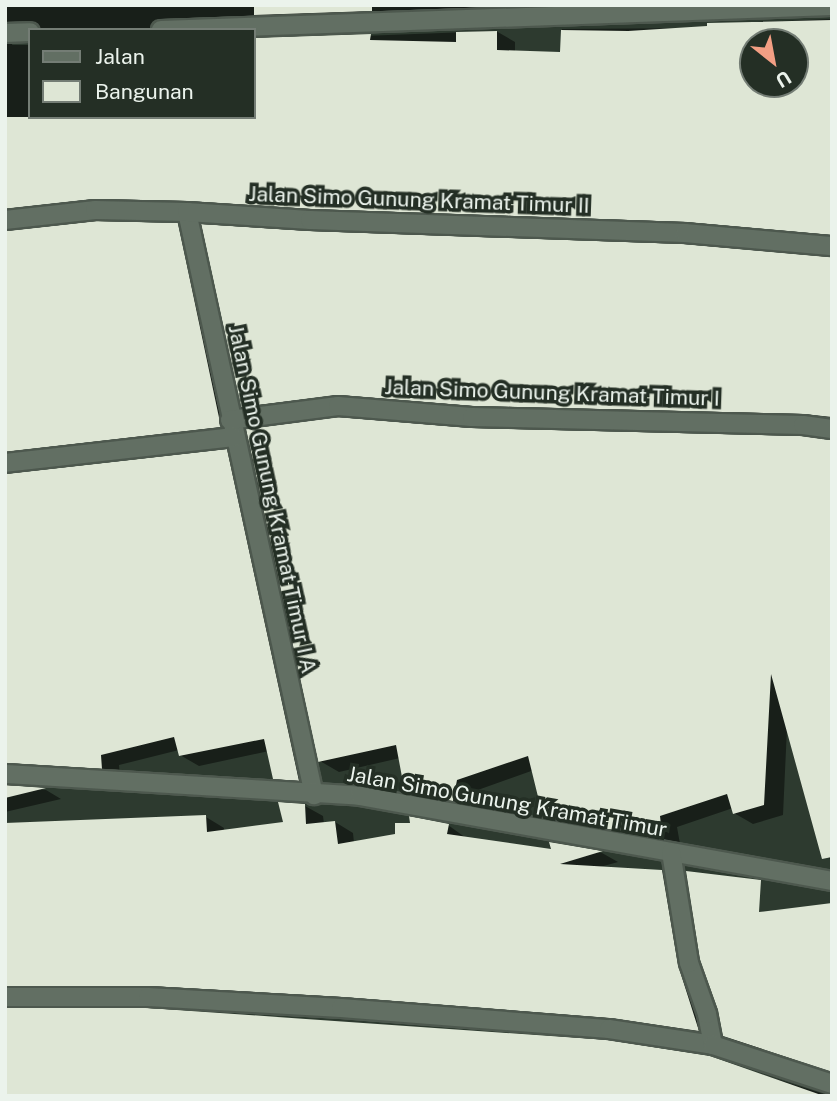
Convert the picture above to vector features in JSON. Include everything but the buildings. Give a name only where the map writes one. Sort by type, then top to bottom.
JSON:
[{"type":"street","points":[[217,28],[832,6]]},
{"type":"street","points":[[5,33],[28,32]]},
{"type":"street","name":"Jalan Simo Gunung Kramat Timur II","points":[[5,220],[95,210],[187,212],[310,220],[685,233],[832,246]]},
{"type":"street","name":"Jalan Simo Gunung Kramat Timur I A","points":[[187,212],[232,429],[314,795]]},
{"type":"street","name":"Jalan Simo Gunung Kramat Timur I","points":[[5,463],[232,429],[338,406],[472,417],[803,425],[832,429]]},
{"type":"street","name":"Jalan Simo Gunung Kramat Timur","points":[[5,774],[360,796],[832,881]]},
{"type":"street","points":[[671,852],[688,963],[707,1013],[713,1045]]},
{"type":"street","points":[[5,996],[148,997],[609,1028],[713,1045],[832,1084]]}]
